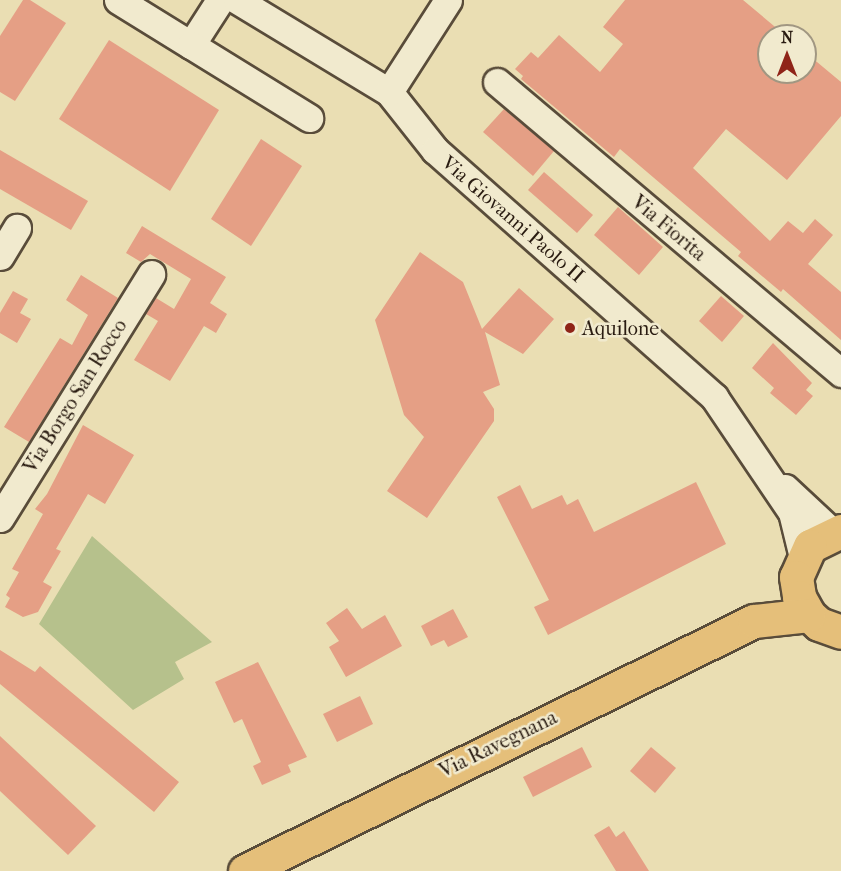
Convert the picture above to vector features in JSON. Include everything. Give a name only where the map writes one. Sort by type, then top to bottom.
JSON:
[{"type":"main road","name":"Via Ravegnana","points":[[754,621],[800,567],[820,538],[837,532]]},
{"type":"main road","points":[[800,567],[799,597],[809,615],[819,624],[841,632]]},
{"type":"main road","name":"Via Ravegnana","points":[[244,871],[754,621],[809,615]]},
{"type":"street","points":[[118,0],[309,118]]},
{"type":"street","points":[[191,45],[220,0]]},
{"type":"street","name":"Via Giovanni Paolo II","points":[[237,0],[389,92],[435,150],[714,397],[765,468],[792,512],[800,567]]},
{"type":"street","points":[[389,92],[448,0]]},
{"type":"street","name":"Via Fiorita","points":[[497,82],[841,373]]},
{"type":"street","points":[[0,256],[17,228]]},
{"type":"street","name":"Via Borgo San Rocco","points":[[0,518],[151,274]]},
{"type":"street","name":"Via Giovanni Paolo II","points":[[765,468],[837,532]]},
{"type":"green space","points":[[92,536],[212,642],[175,662],[184,679],[133,710],[39,624]]},
{"type":"building","points":[[23,0],[30,0],[66,23],[15,101],[0,92],[0,36]]},
{"type":"building","points":[[625,0],[743,0],[772,24],[757,24],[757,84],[817,84],[817,62],[841,82],[841,116],[787,180],[726,129],[693,168],[770,241],[788,221],[803,233],[815,219],[833,235],[808,264],[841,292],[841,340],[783,289],[781,292],[738,256],[741,252],[620,149],[614,157],[521,79],[523,76],[515,69],[531,52],[538,58],[559,35],[600,72],[623,44],[603,27]]},
{"type":"building","points":[[109,40],[219,110],[170,191],[59,119]]},
{"type":"building","points":[[504,109],[554,151],[533,176],[483,132]]},
{"type":"building","points":[[261,139],[302,166],[251,246],[211,219]]},
{"type":"building","points":[[0,150],[88,201],[71,230],[0,189]]},
{"type":"building","points":[[544,172],[593,215],[577,233],[528,190]]},
{"type":"building","points":[[618,207],[663,247],[639,275],[594,235]]},
{"type":"building","points":[[142,226],[226,277],[210,303],[227,314],[216,333],[204,326],[170,381],[134,360],[158,321],[146,314],[156,298],[174,309],[191,279],[150,254],[141,262],[126,253]]},
{"type":"building","points":[[420,252],[463,282],[482,329],[519,288],[554,319],[523,354],[485,332],[500,385],[483,392],[494,409],[494,421],[427,518],[387,491],[424,437],[404,415],[375,320]]},
{"type":"building","points":[[81,275],[118,298],[29,442],[4,427],[60,338],[72,345],[88,315],[66,300]]},
{"type":"building","points":[[13,291],[28,299],[20,313],[31,319],[17,343],[0,333],[0,313]]},
{"type":"building","points":[[721,296],[744,316],[722,342],[699,321]]},
{"type":"building","points":[[773,343],[812,383],[806,390],[813,396],[796,415],[770,393],[774,388],[752,368]]},
{"type":"building","points":[[83,425],[134,455],[105,504],[88,494],[56,549],[61,551],[43,582],[52,587],[38,612],[23,617],[5,607],[10,598],[6,595],[19,572],[12,569],[43,514],[35,509],[47,494]]},
{"type":"building","points":[[696,482],[726,544],[548,635],[534,607],[549,600],[497,497],[520,485],[532,509],[562,495],[567,505],[578,499],[594,532]]},
{"type":"building","points":[[347,608],[362,629],[385,615],[402,646],[346,677],[329,647],[339,641],[326,623]]},
{"type":"building","points":[[453,609],[468,637],[448,647],[444,640],[431,646],[421,626]]},
{"type":"building","points":[[0,650],[35,672],[40,666],[179,782],[154,812],[0,684]]},
{"type":"building","points":[[258,662],[307,757],[288,765],[291,772],[262,785],[253,766],[261,762],[242,719],[234,723],[215,682]]},
{"type":"building","points":[[360,696],[373,724],[337,742],[323,714]]},
{"type":"building","points":[[0,736],[96,826],[68,855],[0,791]]},
{"type":"building","points":[[582,747],[592,767],[533,797],[523,777]]},
{"type":"building","points":[[651,747],[676,768],[655,793],[630,771]]},
{"type":"building","points":[[609,826],[616,837],[624,831],[649,871],[616,871],[594,835]]},
{"type":"place","name":"Aquilone","points":[[570,328]]}]
